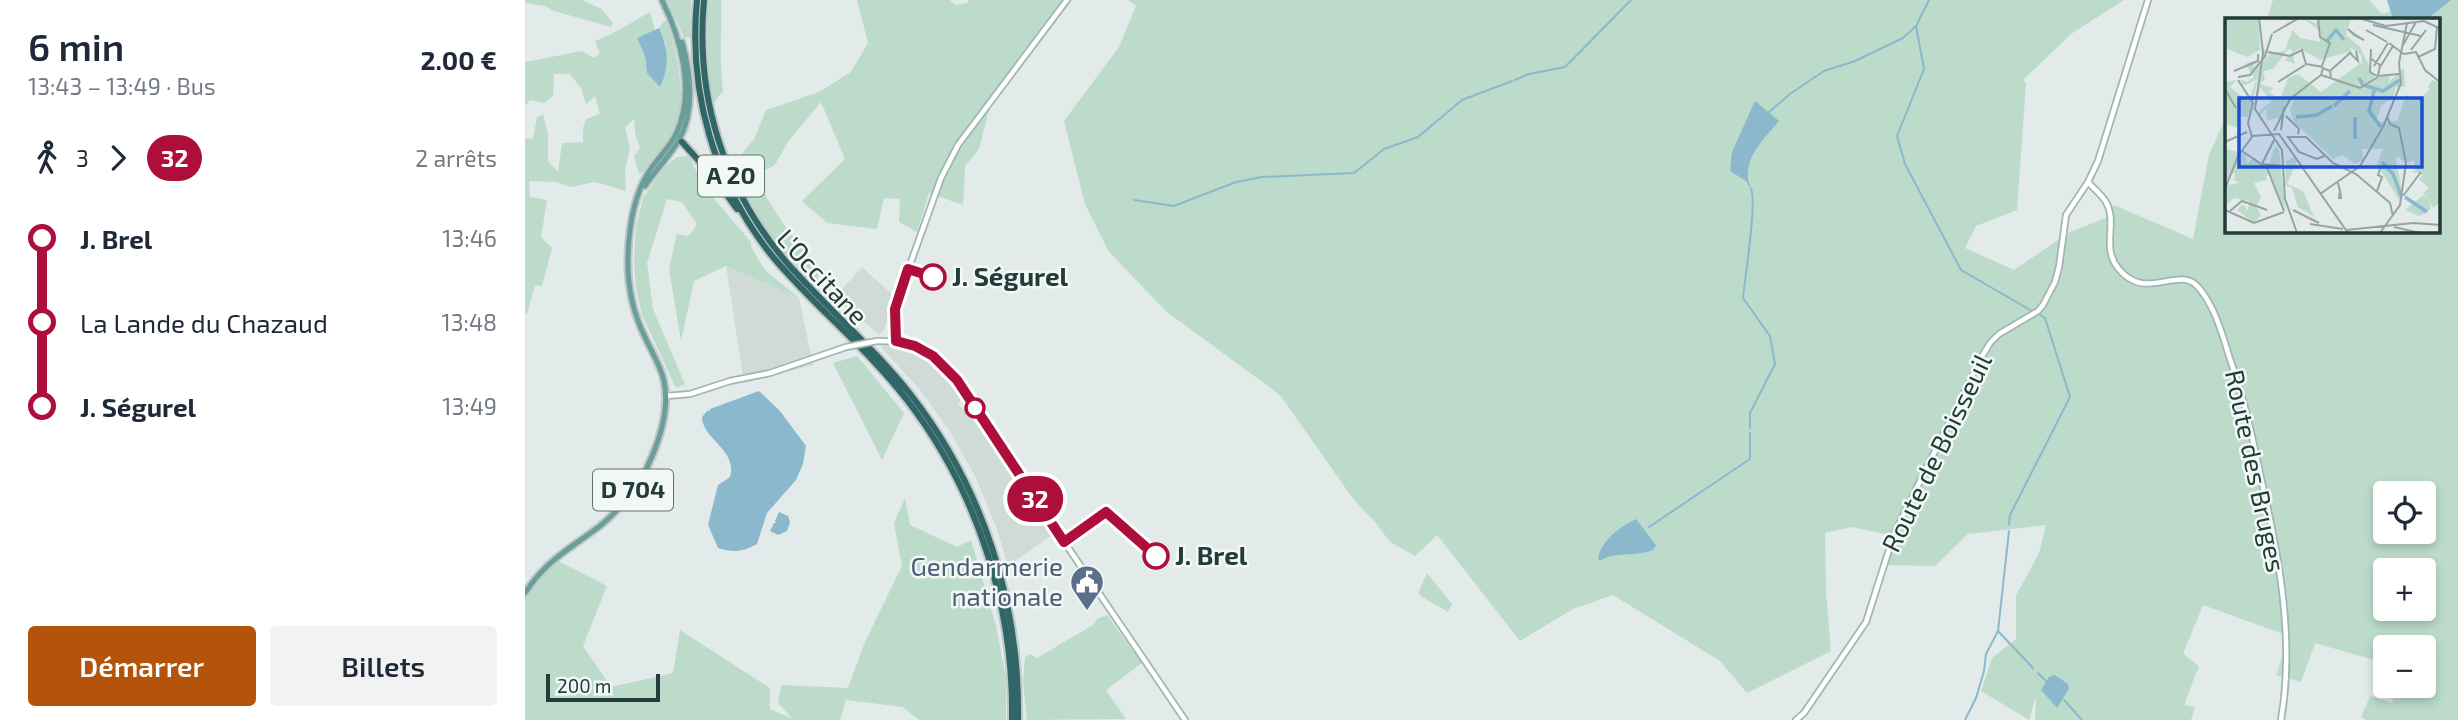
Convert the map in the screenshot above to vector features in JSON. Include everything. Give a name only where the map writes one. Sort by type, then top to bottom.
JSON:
[{"type":"highway","name":"L'Occitane","points":[[697,0],[695,58],[704,120],[720,167],[751,227],[782,266],[892,381],[918,414],[949,464],[977,524],[997,587],[1009,653],[1012,720]]},
{"type":"highway","name":"L'Occitane","points":[[704,0],[702,53],[707,99],[721,152],[741,196],[775,248],[912,396],[950,453],[978,509],[998,565],[1008,607],[1016,665],[1018,720]]},
{"type":"highway","points":[[680,138],[717,181],[751,227]]},
{"type":"highway","points":[[678,150],[688,149]]},
{"type":"main road","points":[[639,194],[680,138],[687,84],[676,33],[663,0]]},
{"type":"main road","points":[[896,341],[895,309],[946,167],[958,145],[1067,0]]},
{"type":"main road","name":"Route de Boisseuil","points":[[1796,720],[1804,713],[1866,622],[1894,534],[1990,342],[2038,311],[2055,282],[2066,215],[2088,182],[2098,161],[2148,0]]},
{"type":"main road","points":[[639,194],[648,173],[680,138]]},
{"type":"main road","points":[[668,156],[678,150]]},
{"type":"main road","name":"Route des Bruges","points":[[2088,182],[2106,201],[2111,218],[2110,254],[2118,268],[2132,281],[2140,284],[2182,278],[2190,280],[2204,294],[2214,310],[2245,403],[2274,534],[2286,646],[2287,680],[2281,720]]},
{"type":"main road","name":"D 704","points":[[525,593],[549,562],[605,522],[637,484],[658,442],[664,415],[662,374],[639,324],[630,288],[630,236],[639,194]]},
{"type":"main road","points":[[665,396],[690,394],[722,383],[770,373],[846,347],[877,341],[896,341],[915,346],[933,356],[957,380],[1185,720]]},
{"type":"shaded area","points":[[726,266],[799,298],[813,365],[744,383]]},
{"type":"shaded area","points":[[862,267],[895,297],[880,335],[834,298]]},
{"type":"shaded area","points":[[881,344],[899,346],[921,354],[939,366],[962,397],[958,405],[977,422],[1052,535],[1008,566],[997,529],[976,478],[951,433],[920,390]]},
{"type":"green space","points":[[525,0],[582,0],[602,9],[613,23],[611,27],[545,6],[525,3]]},
{"type":"green space","points":[[667,0],[691,0],[690,37],[684,38]]},
{"type":"green space","points":[[709,0],[721,0],[723,91],[713,104],[708,52]]},
{"type":"green space","points":[[857,0],[950,0],[955,5],[968,3],[968,0],[1063,0],[992,98],[979,149],[965,166],[963,205],[929,193],[917,232],[899,222],[900,199],[884,198],[877,229],[827,223],[802,201],[845,159],[821,102],[788,142],[774,166],[752,175],[788,231],[819,270],[817,286],[768,230],[749,199],[734,164],[754,139],[766,110],[819,92],[851,72],[868,43]]},
{"type":"green space","points":[[1128,0],[2124,0],[2071,34],[2023,80],[2026,83],[2017,210],[1976,226],[1965,248],[2014,270],[2070,232],[2106,218],[2114,205],[2193,239],[2209,155],[2225,119],[2225,233],[2441,233],[2441,18],[2267,18],[2273,0],[2369,0],[2382,14],[2427,0],[2458,0],[2458,720],[2366,720],[2361,717],[2370,696],[2392,703],[2393,698],[2436,698],[2436,635],[2373,635],[2373,660],[2315,643],[2301,682],[2276,675],[2284,652],[2290,649],[2289,636],[2203,605],[2183,654],[2199,666],[2184,705],[2195,707],[2191,720],[2035,720],[2036,696],[2029,720],[1981,691],[1992,658],[2016,639],[2016,596],[2039,553],[2046,525],[1968,534],[1935,566],[1886,565],[1890,535],[1852,527],[1825,533],[1831,651],[1747,693],[1720,661],[1613,595],[1573,609],[1520,641],[1437,535],[1415,556],[1390,542],[1354,500],[1280,395],[1167,312],[1109,252],[1085,204],[1064,121],[1119,47],[1136,6]]},
{"type":"green space","points":[[650,12],[655,30],[637,38],[645,56],[647,73],[666,45],[659,28],[664,21],[668,21],[681,86],[677,122],[657,156],[639,175],[634,156],[640,148],[634,119],[625,127],[630,148],[625,171],[626,191],[595,182],[571,187],[556,182],[529,181],[530,197],[547,200],[541,237],[552,248],[542,286],[535,285],[525,314],[525,138],[533,139],[537,117],[543,114],[548,134],[548,161],[558,172],[562,143],[583,142],[586,119],[600,114],[595,96],[586,104],[581,88],[570,74],[554,74],[553,96],[544,103],[530,100],[525,106],[525,62],[582,51],[594,58],[600,53],[595,41]]},
{"type":"green space","points":[[689,156],[704,187],[751,242],[751,247],[765,270],[799,298],[726,266],[694,281],[681,341],[669,269],[677,234],[689,236],[697,224],[682,202],[667,199],[647,263],[653,309],[685,384],[676,388],[642,315],[634,262],[636,226],[643,198],[664,168],[677,157]]},
{"type":"green space","points":[[857,356],[904,413],[882,460],[833,363]]},
{"type":"green space","points":[[905,498],[910,525],[957,547],[971,540],[996,626],[1006,678],[1006,720],[919,720],[903,707],[846,700],[840,720],[525,720],[525,598],[556,560],[607,586],[583,646],[611,687],[673,673],[680,630],[770,688],[770,709],[793,719],[778,703],[781,685],[848,688],[865,642],[902,566],[894,523]]},
{"type":"green space","points":[[1427,573],[1452,604],[1448,612],[1419,595]]},
{"type":"green space","points":[[1107,615],[1142,663],[1106,690],[1126,719],[1027,720],[1023,681],[1025,657],[1030,654],[1037,658]]},
{"type":"water","points":[[2387,0],[2451,0],[2428,18],[2393,18]]},
{"type":"water","points":[[659,28],[667,57],[660,87],[647,73],[645,56],[637,38]]},
{"type":"water","points":[[1755,101],[1779,121],[1751,159],[1748,177],[1751,190],[1746,181],[1730,171],[1732,152]]},
{"type":"water","points":[[759,391],[780,411],[806,446],[803,464],[796,480],[767,513],[757,544],[743,550],[723,550],[718,548],[708,525],[718,485],[730,477],[731,468],[725,452],[707,432],[702,417],[708,410],[710,412],[710,409]]},
{"type":"water","points":[[779,512],[788,516],[790,522],[787,531],[778,535],[770,531]]},
{"type":"water","points":[[1636,519],[1656,545],[1653,550],[1612,556],[1600,561],[1600,552],[1607,540]]},
{"type":"water","points":[[2055,675],[2068,684],[2069,689],[2057,708],[2041,690],[2049,677]]},
{"type":"waterway","points":[[1515,80],[1529,74],[1565,67],[1631,0]]},
{"type":"waterway","points":[[1929,0],[1916,26],[1924,69],[1897,136],[1905,164],[1961,270],[2032,311]]},
{"type":"waterway","points":[[1768,113],[1824,71],[1855,61],[1903,38],[1916,26]]},
{"type":"waterway","points":[[1134,200],[1174,206],[1236,182],[1262,177],[1354,173],[1384,149],[1418,137],[1462,100],[1512,81]]},
{"type":"waterway","points":[[1750,428],[1750,413],[1775,364],[1770,336],[1743,298],[1752,224],[1751,189]]},
{"type":"waterway","points":[[2009,525],[2010,515],[2070,397],[2045,318],[2039,314]]},
{"type":"waterway","points":[[1649,527],[1750,459],[1750,433]]},
{"type":"waterway","points":[[2009,531],[1998,631],[2033,668]]},
{"type":"waterway","points":[[1965,720],[1976,698],[1986,654],[1998,631]]},
{"type":"waterway","points":[[2038,673],[2046,681]]},
{"type":"waterway","points":[[2064,700],[2082,720]]},
{"type":"bus line","name":"32","points":[[933,277],[908,269],[895,309],[896,341],[926,351],[940,361],[957,380],[1064,542],[1106,512],[1156,556]]},
{"type":"place","name":"J. Ségurel","points":[[933,277]]},
{"type":"place","name":"J. Brel","points":[[1156,556]]},
{"type":"place","name":"Gendarmerie nationale","points":[[1087,612]]}]
